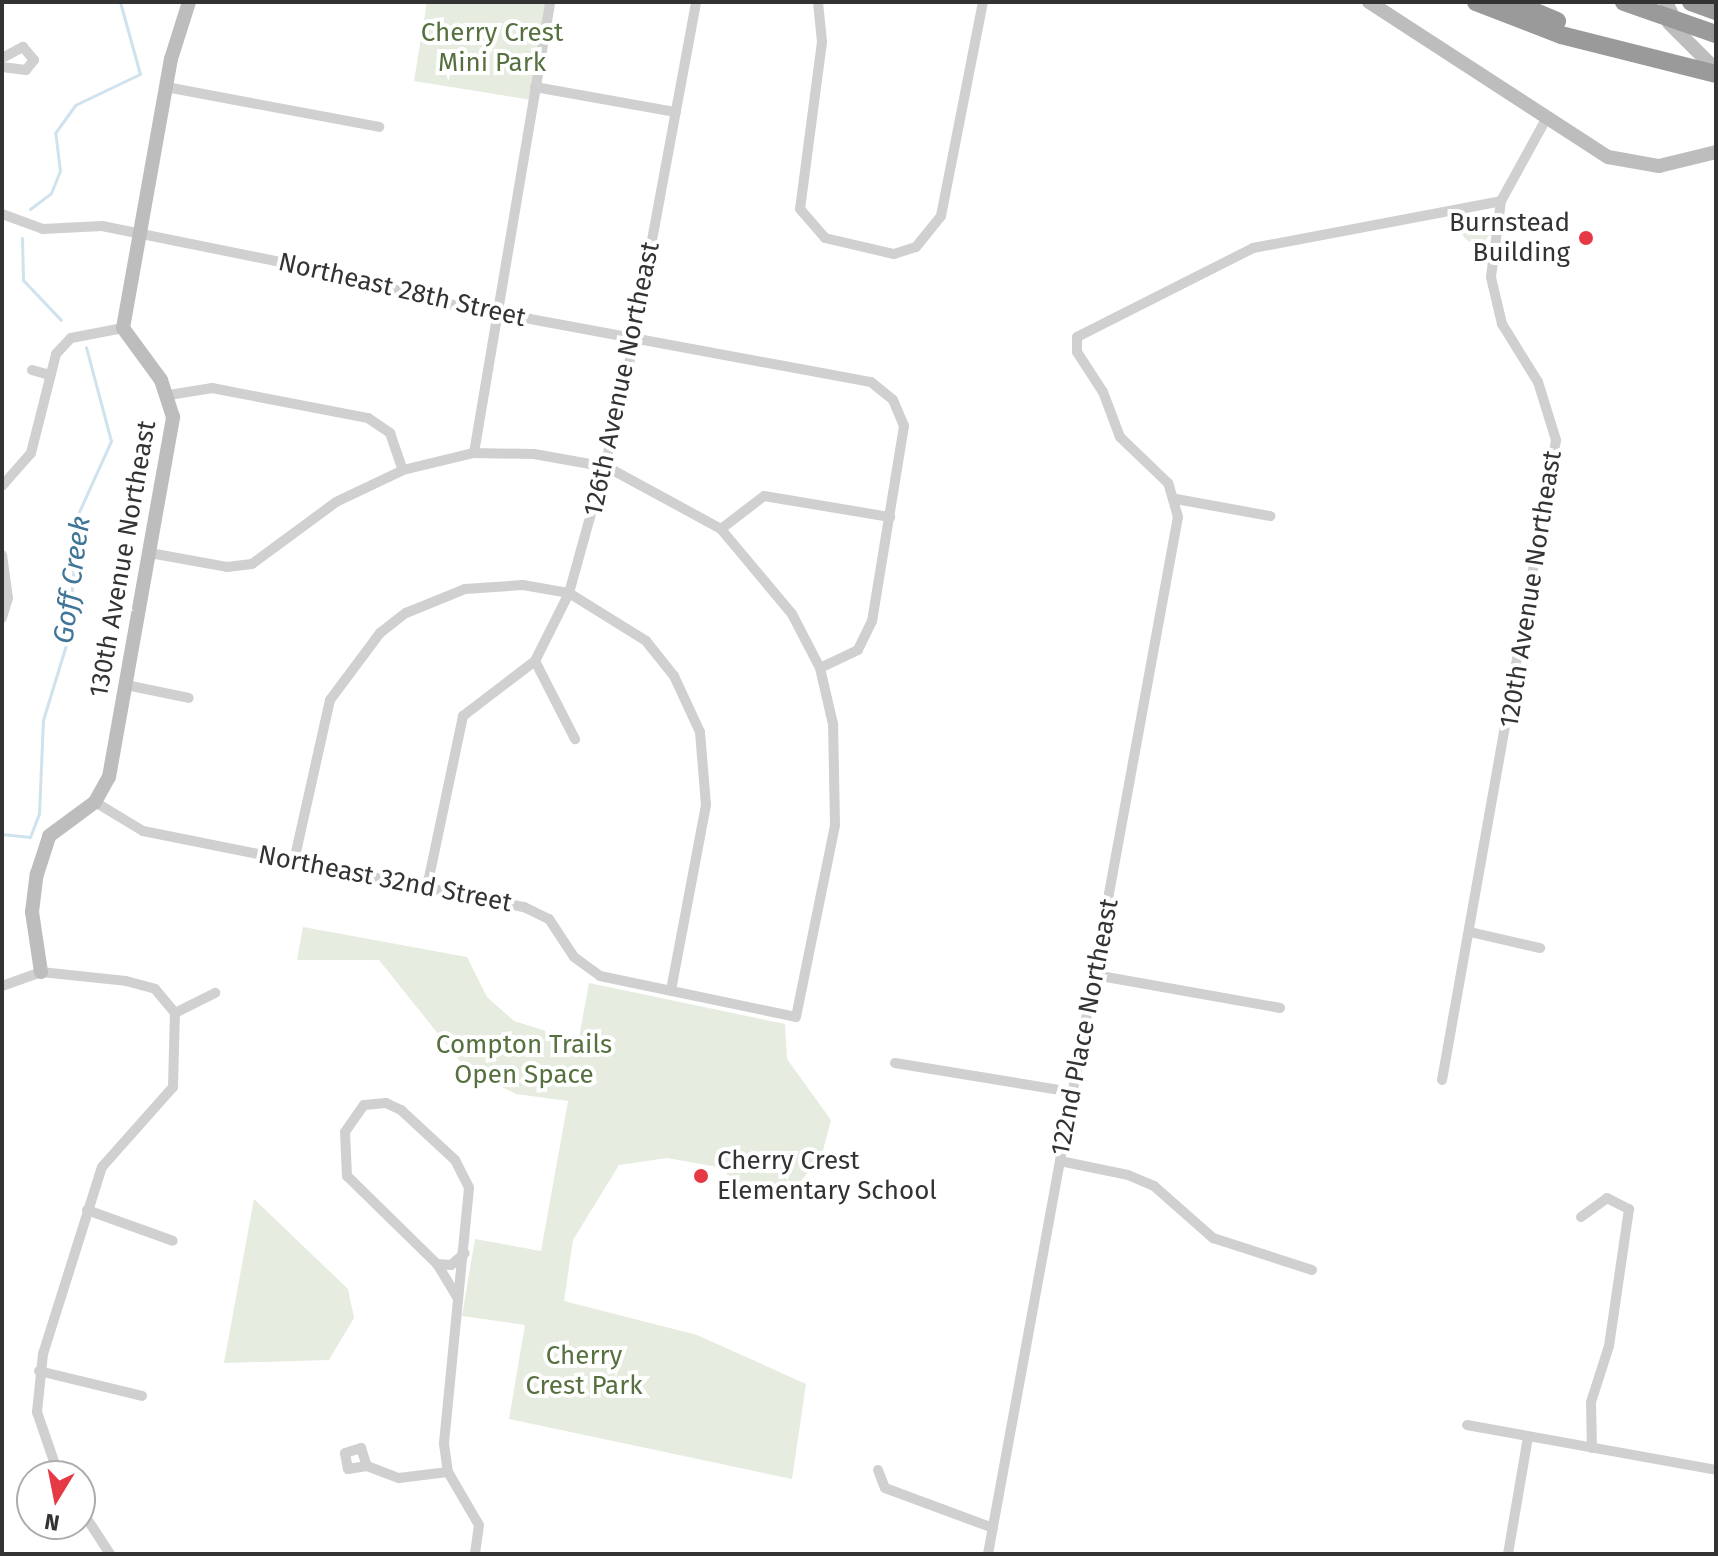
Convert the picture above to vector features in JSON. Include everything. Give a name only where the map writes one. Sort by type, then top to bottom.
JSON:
[{"type":"highway","points":[[1476,2],[1637,53],[1716,72]]},
{"type":"highway","points":[[1512,2],[1637,53]]},
{"type":"highway","points":[[1624,2],[1716,34]]},
{"type":"highway","points":[[1692,2],[1716,11]]},
{"type":"street","points":[[2,486],[31,453],[46,374],[71,338],[123,328],[166,87],[189,2]]},
{"type":"street","points":[[474,453],[495,312],[550,2]]},
{"type":"street","name":"126th Avenue Northeast","points":[[535,661],[569,593],[607,467],[696,2]]},
{"type":"street","points":[[818,2],[822,42],[797,193],[806,220],[841,246],[879,253],[905,252],[925,239],[941,216],[983,2]]},
{"type":"street","points":[[1369,2],[1546,119],[1635,165],[1685,164],[1716,152]]},
{"type":"street","points":[[1645,2],[1678,25]]},
{"type":"street","points":[[1666,2],[1678,25],[1716,72]]},
{"type":"street","points":[[2,58],[23,47],[34,60],[26,70],[2,67]]},
{"type":"street","points":[[166,87],[379,127]]},
{"type":"street","points":[[535,87],[676,112]]},
{"type":"street","name":"120th Avenue Northeast","points":[[1442,1080],[1556,440],[1538,382],[1493,294],[1501,201],[1546,119]]},
{"type":"street","points":[[1270,516],[1176,499],[1120,437],[1103,392],[1077,352],[1085,327],[1253,248],[1501,201]]},
{"type":"street","name":"Northeast 28th Street","points":[[2,214],[43,229],[102,226],[495,312],[856,378],[893,400],[904,426],[890,517]]},
{"type":"street","name":"130th Avenue Northeast","points":[[95,802],[109,777],[173,417],[169,395],[123,328]]},
{"type":"street","points":[[32,370],[46,374]]},
{"type":"street","points":[[169,395],[212,388],[368,418],[390,433],[403,470]]},
{"type":"street","points":[[150,553],[227,567],[265,558],[336,502],[403,470],[474,453],[534,454],[607,467],[721,529],[792,614],[820,668],[844,662],[866,637],[890,517],[764,496],[721,529]]},
{"type":"street","name":"122nd Place Northeast","points":[[988,1554],[1174,547],[1176,499]]},
{"type":"street","points":[[2,555],[8,580],[2,618]]},
{"type":"street","points":[[294,861],[320,727],[352,662],[406,613],[465,589],[523,585],[569,593],[646,641],[693,711],[706,805],[671,991]]},
{"type":"street","points":[[427,887],[463,716],[535,661],[575,739]]},
{"type":"street","name":"Northeast 32nd Street","points":[[95,802],[143,831],[524,907],[559,929],[586,969],[671,991],[796,1017],[838,798],[820,668]]},
{"type":"street","points":[[126,685],[189,698]]},
{"type":"street","points":[[41,972],[32,912],[42,851],[58,825],[95,802]]},
{"type":"street","points":[[1470,932],[1540,948]]},
{"type":"street","points":[[2,986],[41,972],[144,986],[175,1013]]},
{"type":"street","points":[[1095,975],[1280,1008]]},
{"type":"street","points":[[175,1013],[215,993]]},
{"type":"street","points":[[54,1460],[37,1412],[39,1371],[87,1210],[115,1145],[173,1087],[175,1013]]},
{"type":"street","points":[[895,1063],[1073,1092]]},
{"type":"street","points":[[457,1297],[437,1264],[347,1176],[345,1132],[364,1105],[401,1110],[455,1160],[472,1204],[446,1391],[448,1472],[479,1525],[475,1554]]},
{"type":"street","points":[[1060,1161],[1128,1175],[1178,1204],[1213,1238],[1312,1270]]},
{"type":"street","points":[[1581,1217],[1607,1198],[1629,1209],[1609,1346],[1591,1402],[1592,1448]]},
{"type":"street","points":[[87,1210],[173,1241]]},
{"type":"street","points":[[437,1264],[451,1265],[465,1253]]},
{"type":"street","points":[[39,1371],[142,1396]]},
{"type":"street","points":[[1467,1425],[1716,1470]]},
{"type":"street","points":[[1508,1554],[1528,1437]]},
{"type":"street","points":[[367,1466],[414,1480],[448,1472]]},
{"type":"street","points":[[878,1470],[885,1488],[993,1528]]},
{"type":"street","points":[[96,1533],[110,1554]]},
{"type":"green space","name":"Cherry Crest Mini Park","points":[[427,2],[548,2],[531,100],[414,81]]},
{"type":"green space","points":[[1476,213],[1482,214],[1490,222],[1490,234],[1482,242],[1476,243],[1470,242],[1462,234],[1461,228],[1462,222],[1470,214]]},
{"type":"green space","points":[[303,927],[467,957],[487,997],[514,1021],[549,1032],[579,1038],[589,983],[785,1024],[787,1059],[831,1120],[822,1154],[793,1192],[749,1191],[718,1167],[667,1158],[619,1165],[573,1240],[564,1301],[697,1335],[806,1384],[792,1479],[509,1419],[525,1325],[462,1316],[475,1239],[541,1251],[568,1101],[516,1094],[467,1070],[379,960],[297,960]]},
{"type":"green space","points":[[254,1199],[348,1289],[354,1318],[329,1360],[224,1363]]},
{"type":"waterway","name":"Goff Creek","points":[[30,209],[51,193],[60,171],[55,133],[75,105],[140,74],[120,2]]},
{"type":"waterway","name":"Goff Creek","points":[[22,238],[23,280],[61,320]]},
{"type":"waterway","name":"Goff Creek","points":[[2,834],[30,837],[39,814],[43,720],[68,638],[78,514],[111,441],[86,347]]},
{"type":"place","name":"Burnstead Building","points":[[1586,238]]},
{"type":"place","name":"Cherry Crest Elementary School","points":[[701,1176]]},
{"type":"park label","name":"Compton Trails Open Space","points":[[524,1060]]},
{"type":"park label","name":"Cherry Crest Park","points":[[584,1371]]}]
